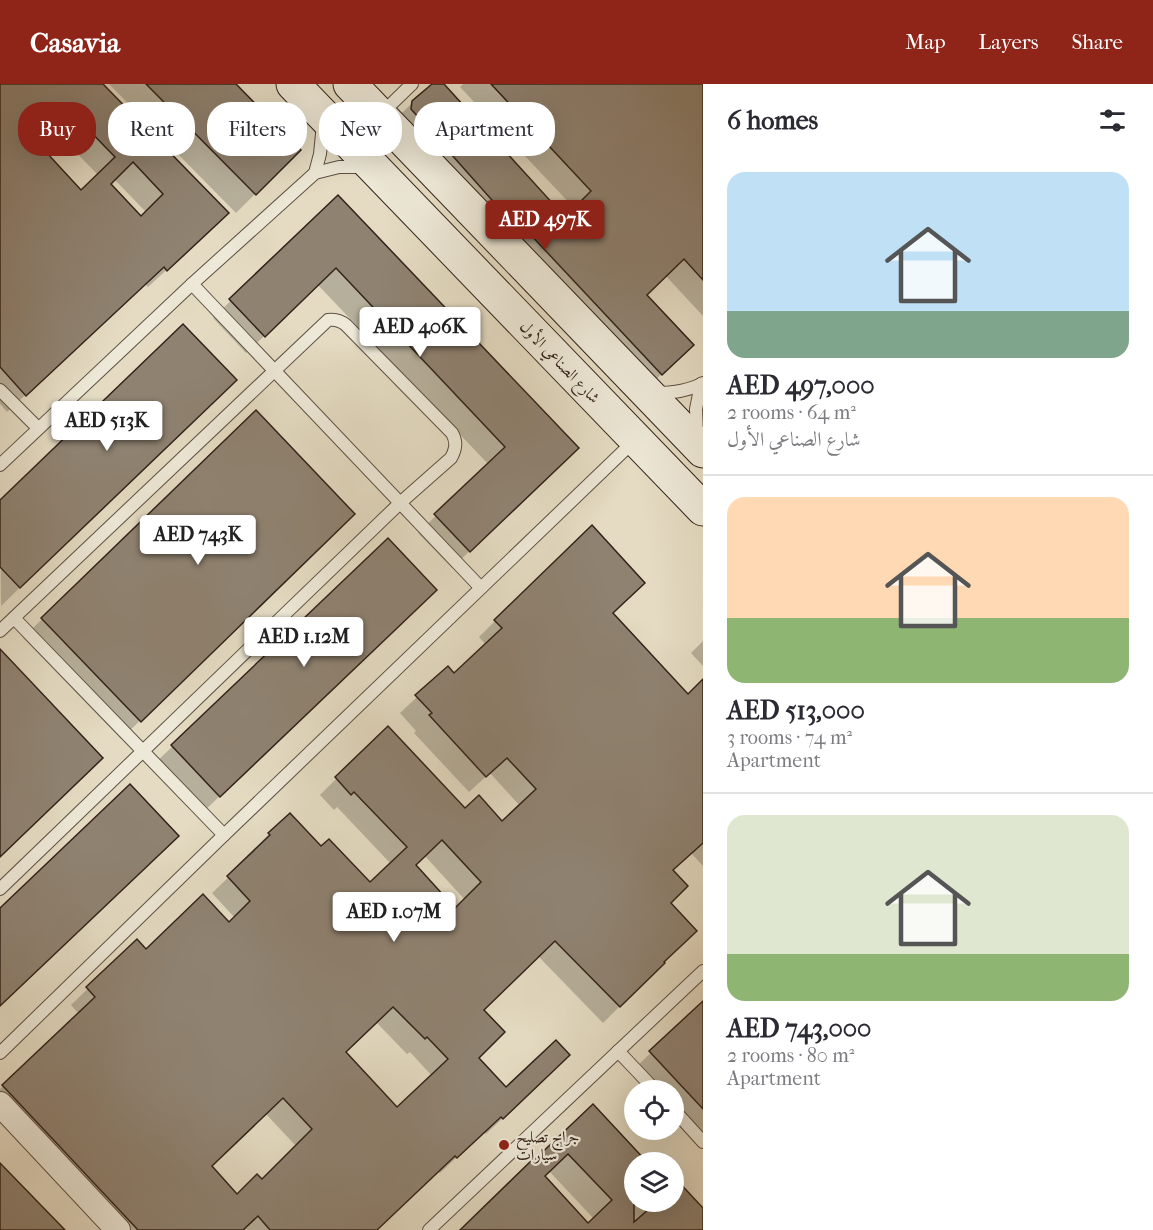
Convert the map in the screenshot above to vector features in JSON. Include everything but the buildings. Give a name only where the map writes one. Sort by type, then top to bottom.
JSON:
[{"type":"main road","name":"شارع الصناعي الأول","points":[[293,84],[319,111]]},
{"type":"main road","points":[[350,84],[367,102]]},
{"type":"main road","points":[[402,139],[701,449]]},
{"type":"main road","name":"شارع الصناعي الأول","points":[[362,156],[703,509]]},
{"type":"street","points":[[0,1104],[108,1227]]},
{"type":"lane","points":[[394,102],[412,84]]},
{"type":"lane","points":[[315,173],[319,156]]},
{"type":"lane","points":[[0,465],[192,284],[315,173],[345,166],[364,167],[376,171]]},
{"type":"lane","points":[[192,284],[481,588]]},
{"type":"lane","points":[[0,631],[328,320],[341,321],[452,433],[455,439],[456,446],[451,458],[400,503],[0,889]]},
{"type":"lane","points":[[645,392],[668,393],[702,383]]},
{"type":"lane","points":[[701,449],[696,429],[696,410],[702,383]]},
{"type":"lane","points":[[0,390],[38,428]]},
{"type":"lane","points":[[0,1053],[224,834],[636,440]]},
{"type":"lane","points":[[14,618],[224,834]]},
{"type":"lane","points":[[429,1230],[703,971]]},
{"type":"lane","points":[[618,1051],[646,1080]]},
{"type":"lane","points":[[684,1121],[703,1142]]},
{"type":"place","name":"جراج تصليح سيارات","points":[[504,1145]]}]
